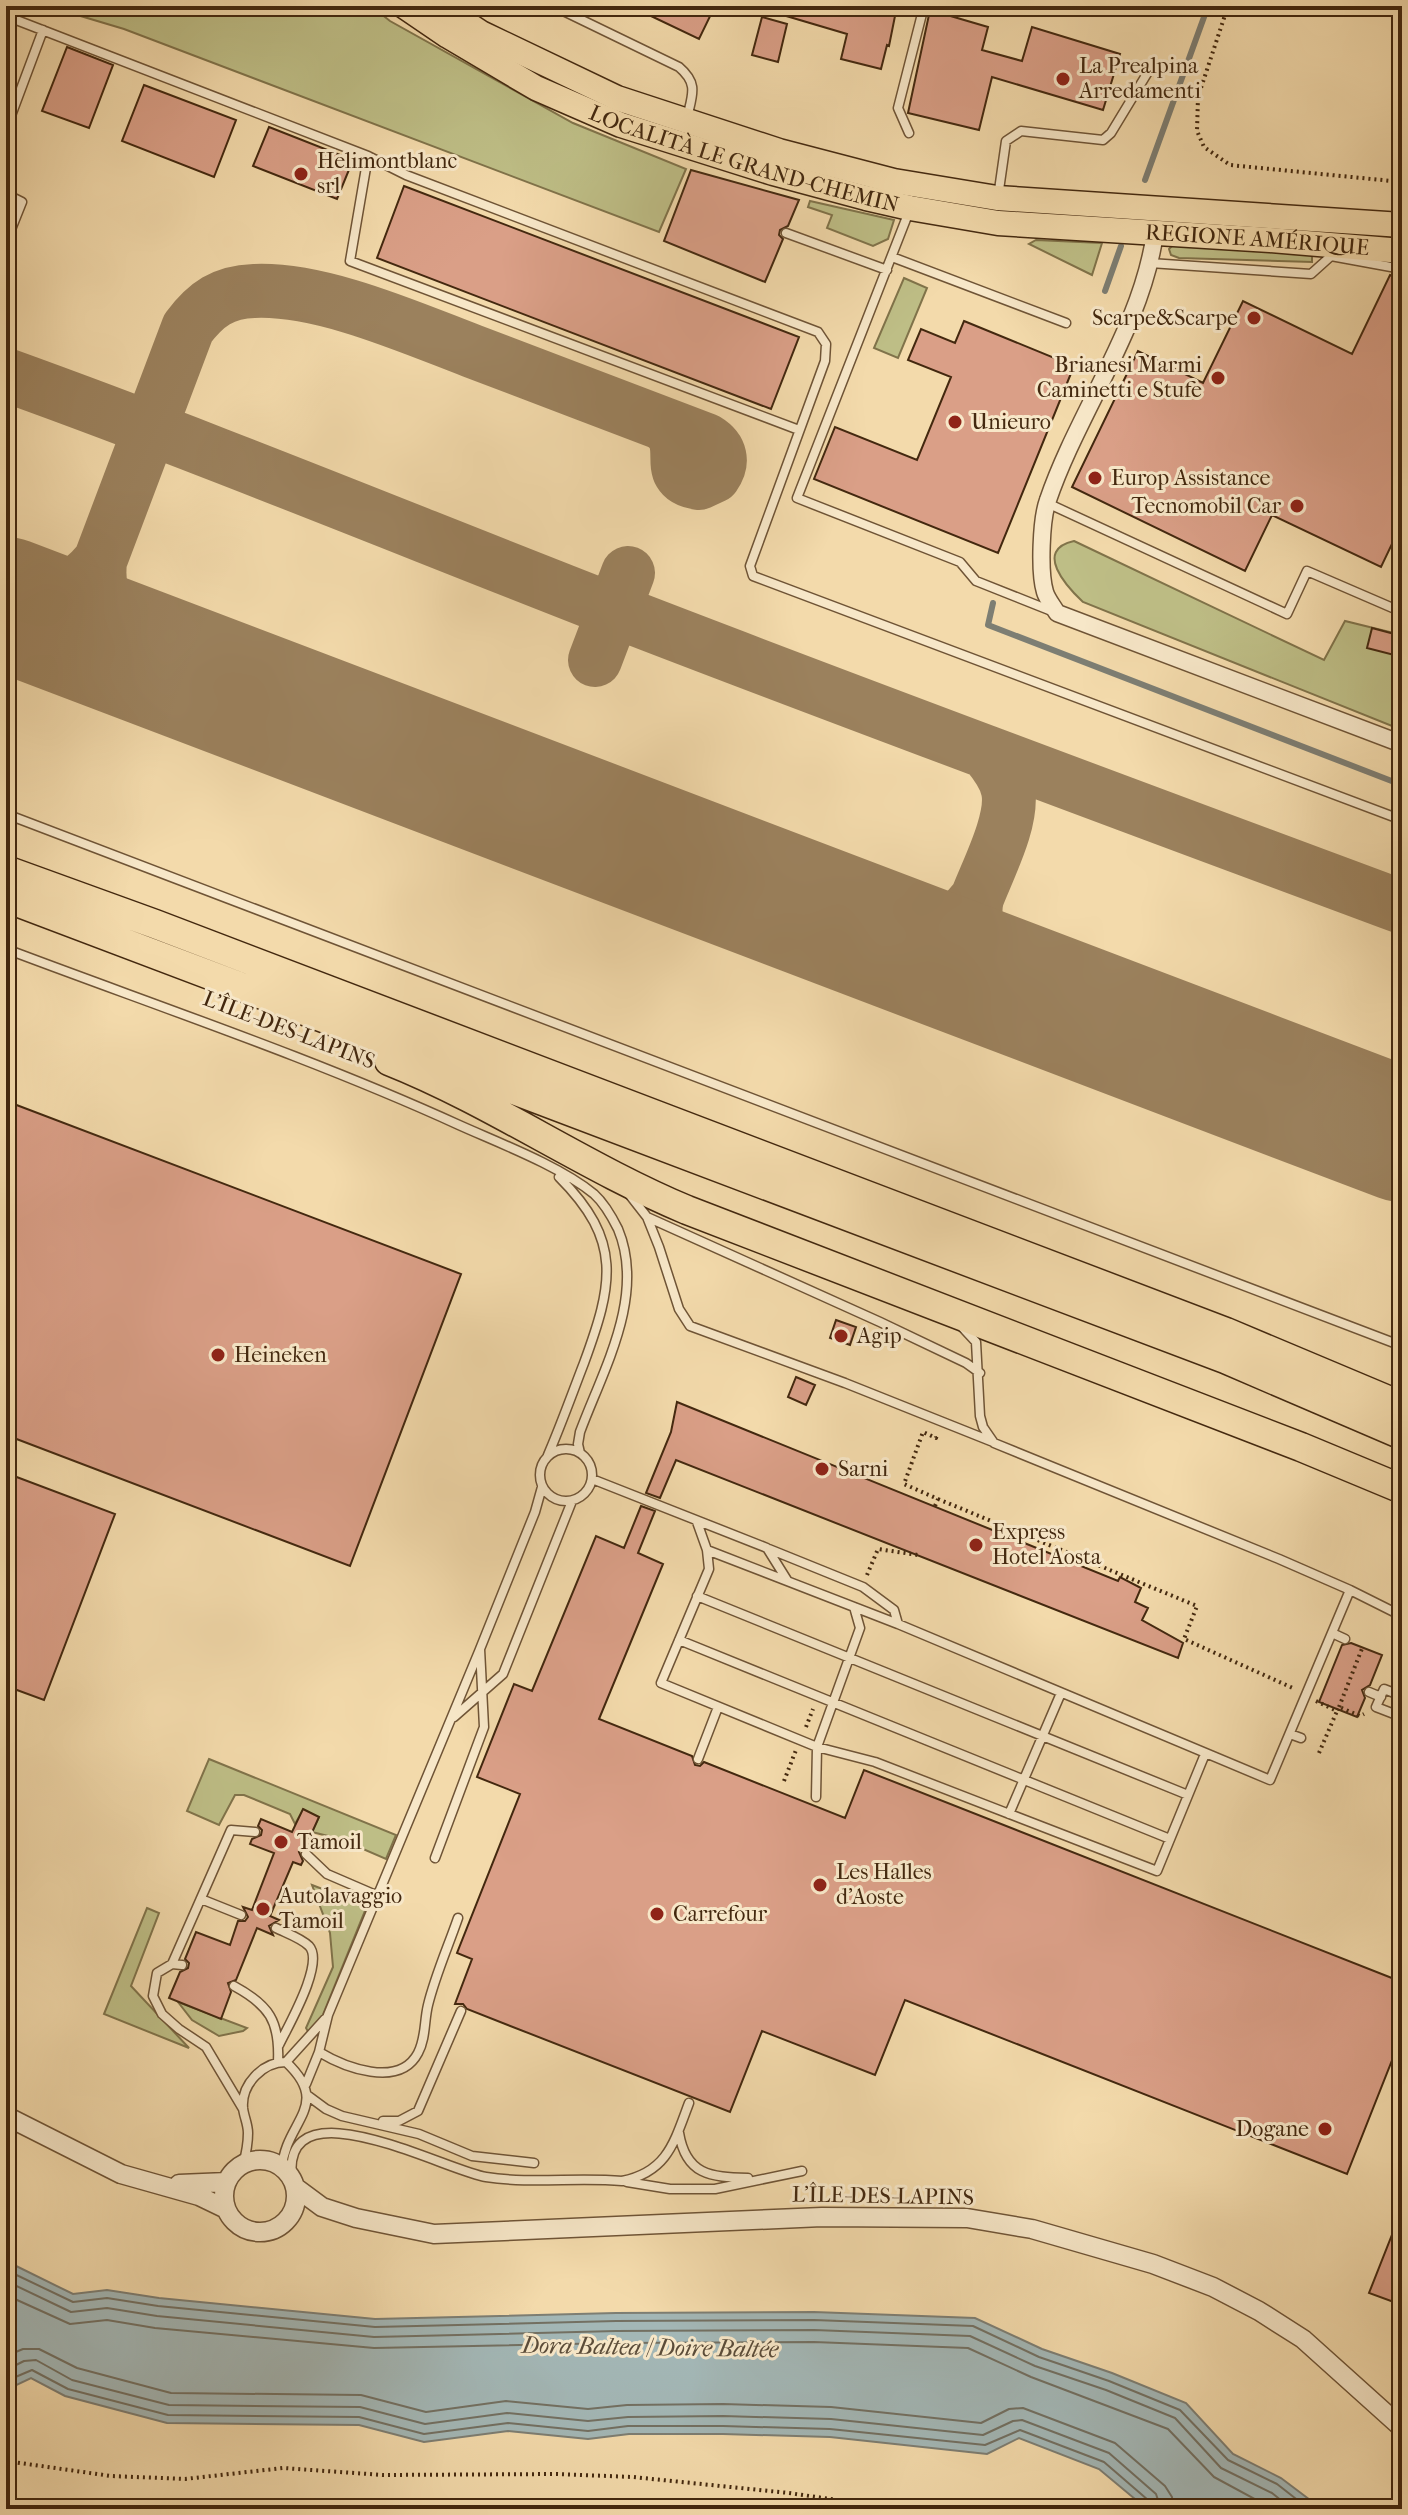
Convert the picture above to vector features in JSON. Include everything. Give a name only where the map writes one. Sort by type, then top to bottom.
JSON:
[{"type":"highway","points":[[6,870],[169,929],[1226,1332],[1402,1406]]},
{"type":"highway","points":[[6,898],[1225,1359],[1402,1435]]},
{"type":"highway","points":[[114,938],[285,1020],[448,1087],[616,1178],[744,1234],[1301,1447],[1402,1489]]},
{"type":"main road","name":"LOCALITÀ LE GRAND-CHEMIN","points":[[404,6],[536,88],[621,125],[773,173],[910,208],[998,223],[1113,218]]},
{"type":"main road","name":"LOCALITÀ LE GRAND-CHEMIN","points":[[440,6],[481,33],[554,70],[617,98],[686,122],[779,151],[894,181],[1113,218]]},
{"type":"main road","name":"REGIONE AMÉRIQUE","points":[[1113,218],[1402,225]]},
{"type":"main road","name":"REGIONE AMÉRIQUE","points":[[1113,218],[1155,233],[1402,251]]},
{"type":"street","points":[[1155,233],[1150,263],[1046,503],[1041,562],[1045,594],[1057,613],[1402,744]]},
{"type":"street","name":"L'ÎLE-DES-LAPINS","points":[[6,2116],[121,2174],[199,2196],[226,2209],[237,2224],[251,2231],[269,2231],[286,2221],[325,2216],[356,2218]]},
{"type":"street","name":"L'ÎLE-DES-LAPINS","points":[[243,2165],[262,2161],[289,2178],[322,2207],[356,2218],[434,2234],[822,2217],[967,2218],[1032,2229],[1153,2264],[1213,2287],[1259,2311],[1303,2339],[1402,2428]]},
{"type":"street","points":[[226,2209],[224,2193],[227,2182],[243,2165]]},
{"type":"street","name":"L'ÎLE-DES-LAPINS","points":[[121,2174],[178,2184],[227,2182]]},
{"type":"street","points":[[286,2221],[295,2205],[289,2178]]},
{"type":"lane","name":"LOCALITÀ LE GRAND-CHEMIN","points":[[553,6],[679,67],[690,76],[693,90],[686,122]]},
{"type":"lane","points":[[909,133],[898,108],[924,6]]},
{"type":"lane","points":[[6,16],[368,156],[406,175],[818,332],[826,344],[825,361],[750,566],[753,576],[1402,820]]},
{"type":"lane","points":[[6,142],[43,30]]},
{"type":"lane","points":[[997,198],[1006,141],[1021,131],[1103,140],[1111,133],[1148,72]]},
{"type":"lane","points":[[6,129],[12,117]]},
{"type":"lane","points":[[368,156],[350,261],[799,430]]},
{"type":"lane","points":[[6,194],[22,202],[6,242]]},
{"type":"lane","points":[[910,208],[797,498],[960,562],[976,581],[1057,613]]},
{"type":"lane","points":[[786,233],[887,270]]},
{"type":"lane","points":[[1150,263],[1311,274],[1331,256],[1402,269]]},
{"type":"lane","points":[[892,257],[1066,323]]},
{"type":"lane","points":[[1046,503],[1287,614],[1307,571],[1402,612]]},
{"type":"lane","points":[[6,814],[1402,1346]]},
{"type":"lane","name":"L'ÎLE-DES-LAPINS","points":[[6,949],[393,1095],[550,1168],[595,1195],[610,1213],[619,1231],[628,1276],[623,1316],[580,1432],[580,1453]]},
{"type":"lane","name":"L'ÎLE-DES-LAPINS","points":[[328,2015],[535,1512],[542,1487],[540,1470],[601,1315],[607,1278],[604,1245],[589,1211],[550,1168]]},
{"type":"lane","points":[[616,1178],[647,1217],[679,1309],[690,1326],[700,1332],[845,1383],[943,1422],[1350,1590],[1402,1616]]},
{"type":"lane","points":[[647,1217],[894,1329],[966,1363],[980,1373]]},
{"type":"lane","points":[[915,1298],[973,1337],[980,1373],[980,1416],[983,1427],[994,1443]]},
{"type":"lane","points":[[542,1487],[558,1501],[572,1501],[585,1493],[592,1479],[589,1465],[580,1453],[564,1449],[548,1455]]},
{"type":"lane","points":[[592,1479],[863,1587],[894,1610],[898,1624]]},
{"type":"lane","points":[[451,1720],[503,1674],[572,1501]]},
{"type":"lane","points":[[697,1522],[707,1550],[709,1569],[661,1683],[817,1747],[875,1762],[1157,1871],[1205,1754]]},
{"type":"lane","points":[[767,1548],[788,1581]]},
{"type":"lane","points":[[707,1550],[898,1624],[1270,1780],[1350,1590]]},
{"type":"lane","points":[[697,1596],[1188,1795]]},
{"type":"lane","points":[[816,1797],[817,1747],[860,1628],[854,1607]]},
{"type":"lane","points":[[1332,1633],[1345,1639]]},
{"type":"lane","points":[[679,1640],[1170,1839]]},
{"type":"lane","points":[[435,1858],[484,1727],[480,1649]]},
{"type":"lane","points":[[1402,1696],[1384,1689],[1376,1707],[1402,1717]]},
{"type":"lane","points":[[1369,1692],[1381,1697]]},
{"type":"lane","points":[[1009,1814],[1061,1693]]},
{"type":"lane","points":[[698,1759],[718,1707]]},
{"type":"lane","points":[[1290,1734],[1301,1738]]},
{"type":"lane","points":[[243,2165],[248,2128],[243,2109],[206,2047],[162,2014],[153,1996],[157,1973],[172,1964],[231,1830],[255,1832]]},
{"type":"lane","points":[[306,1854],[327,1874],[378,1896]]},
{"type":"lane","points":[[201,1899],[241,1915]]},
{"type":"lane","points":[[319,2052],[337,2063],[387,2073],[402,2069],[417,2056],[428,2005],[458,1918]]},
{"type":"lane","points":[[276,1928],[310,1946],[315,1956],[309,1982],[279,2045]]},
{"type":"lane","points":[[172,1964],[182,1965]]},
{"type":"lane","points":[[234,1986],[265,2006],[276,2026],[282,2062],[306,2084]]},
{"type":"lane","points":[[370,2121],[399,2121],[418,2111],[461,2011]]},
{"type":"lane","points":[[289,2178],[282,2156],[301,2118],[307,2095],[306,2084],[319,2052],[328,2015]]},
{"type":"lane","points":[[243,2109],[244,2094],[252,2078],[282,2062],[328,2015]]},
{"type":"lane","points":[[307,2095],[342,2116],[419,2134],[472,2156],[534,2163]]},
{"type":"lane","points":[[622,2181],[636,2178],[662,2163],[689,2103]]},
{"type":"lane","points":[[678,2131],[682,2150],[691,2166],[729,2178],[765,2178]]},
{"type":"lane","points":[[289,2178],[290,2166],[299,2145],[320,2133],[333,2132],[390,2145],[485,2177],[622,2181],[670,2189],[715,2189],[802,2171]]},
{"type":"path","points":[[1228,6],[1198,97],[1197,131],[1204,147],[1230,165],[1402,182]]},
{"type":"path","points":[[943,1422],[936,1438],[923,1432],[904,1484],[1197,1606],[1184,1639],[1338,1709],[1360,1716],[1376,1707]]},
{"type":"path","points":[[935,1506],[938,1499]]},
{"type":"path","points":[[872,1563],[878,1549],[918,1555]]},
{"type":"path","points":[[1319,1753],[1363,1646]]},
{"type":"path","points":[[6,2461],[111,2476],[185,2479],[283,2468],[383,2475],[633,2477],[789,2493],[851,2502],[870,2509]]},
{"type":"green space","points":[[47,6],[371,6],[390,21],[573,123],[686,169],[659,232],[124,29]]},
{"type":"green space","points":[[810,201],[894,220],[888,239],[873,246],[827,228],[832,215],[808,207]]},
{"type":"green space","points":[[1036,240],[1102,243],[1092,275],[1029,244]]},
{"type":"green space","points":[[1174,244],[1312,255],[1312,262],[1179,258],[1171,255],[1169,249]]},
{"type":"green space","points":[[904,278],[927,288],[898,358],[874,348]]},
{"type":"green space","points":[[1074,541],[1324,660],[1345,621],[1402,635],[1402,730],[1083,602],[1062,578],[1055,560],[1056,552],[1062,546]]},
{"type":"green space","points":[[209,1759],[396,1835],[386,1859],[340,1839],[312,1832],[319,1817],[303,1810],[295,1824],[290,1814],[244,1795],[235,1795],[219,1825],[187,1811]]},
{"type":"green space","points":[[312,1885],[367,1906],[318,2027],[310,2035],[306,2028],[333,1967],[330,1933]]},
{"type":"green space","points":[[147,1908],[159,1913],[131,1986],[189,2048],[104,2014]]},
{"type":"green space","points":[[178,2002],[247,2028],[219,2036],[192,2020]]},
{"type":"water","name":"Dora Baltea / Doire Baltée","points":[[6,2261],[73,2294],[107,2290],[375,2319],[814,2312],[975,2318],[1042,2349],[1186,2403],[1233,2454],[1281,2478],[1322,2509],[1147,2509],[1099,2469],[1019,2438],[987,2454],[830,2437],[629,2434],[588,2439],[508,2431],[424,2442],[359,2425],[167,2423],[65,2396],[31,2378],[6,2390]]},
{"type":"building","points":[[630,6],[715,6],[699,39]]},
{"type":"building","points":[[767,6],[897,6],[881,69],[841,59],[847,34],[766,10]]},
{"type":"building","points":[[930,10],[988,27],[982,50],[1022,61],[1032,27],[1120,54],[1103,110],[992,77],[979,130],[908,113]]},
{"type":"building","points":[[762,17],[787,24],[778,62],[752,55]]},
{"type":"building","points":[[67,47],[113,65],[89,128],[42,111]]},
{"type":"building","points":[[144,85],[236,120],[214,177],[122,141]]},
{"type":"building","points":[[269,127],[353,160],[337,199],[253,166]]},
{"type":"building","points":[[691,170],[799,200],[788,226],[780,230],[779,235],[783,239],[765,282],[664,241]]},
{"type":"building","points":[[404,186],[799,337],[771,409],[377,258]]},
{"type":"building","points":[[1390,275],[1402,281],[1402,523],[1381,567],[1272,515],[1245,571],[1072,487],[1138,351],[1203,383],[1243,301],[1352,354]]},
{"type":"building","points":[[964,321],[1074,366],[998,553],[814,479],[835,427],[917,460],[951,377],[908,360],[921,329],[955,343]]},
{"type":"building","points":[[1372,628],[1402,636],[1402,657],[1367,648]]},
{"type":"building","name":"Heineken","points":[[6,1101],[461,1274],[350,1566],[6,1435]]},
{"type":"building","points":[[836,1320],[856,1327],[850,1345],[830,1338]]},
{"type":"building","points":[[796,1377],[815,1385],[806,1405],[788,1397]]},
{"type":"building","points":[[677,1402],[1118,1581],[1120,1577],[1141,1588],[1135,1602],[1148,1608],[1142,1620],[1183,1643],[1178,1658],[676,1460],[660,1498],[646,1493],[671,1432]]},
{"type":"building","points":[[6,1473],[115,1514],[44,1700],[6,1686]]},
{"type":"building","name":"Les Halles d'Aoste","points":[[641,1506],[655,1511],[638,1553],[663,1564],[599,1719],[692,1756],[695,1765],[700,1766],[704,1762],[845,1818],[864,1770],[1402,1982],[1402,2035],[1347,2174],[905,2000],[875,2075],[762,2031],[730,2112],[467,2009],[463,2004],[455,2004],[472,1959],[457,1953],[520,1794],[477,1777],[514,1684],[532,1691],[596,1536],[624,1548]]},
{"type":"building","points":[[1351,1643],[1382,1655],[1370,1685],[1362,1690],[1365,1698],[1357,1717],[1319,1702],[1342,1645]]},
{"type":"building","points":[[303,1809],[319,1817],[308,1847],[299,1852],[303,1861],[301,1865],[293,1862],[270,1916],[279,1920],[269,1926],[273,1935],[257,1928],[236,1980],[228,1983],[231,1992],[221,2019],[169,1998],[180,1972],[188,1968],[189,1963],[185,1959],[196,1932],[230,1945],[238,1921],[245,1921],[248,1917],[243,1907],[252,1910],[274,1853],[250,1844],[252,1839],[261,1835],[262,1830],[258,1826],[261,1819],[292,1832]]},
{"type":"building","points":[[1402,2212],[1402,2305],[1369,2293]]},
{"type":"waterway","points":[[1145,180],[1208,6]]},
{"type":"waterway","points":[[1105,291],[1121,246]]},
{"type":"waterway","points":[[993,603],[988,625],[1402,785]]},
{"type":"taxiway","points":[[6,604],[47,597],[69,588],[100,561],[188,328],[209,306],[233,294],[254,291],[307,296],[336,302],[421,331],[706,440],[715,447],[719,456],[719,466],[714,476],[699,483],[687,480],[678,467],[676,440],[661,423]]},
{"type":"taxiway","points":[[6,375],[235,461],[713,649],[1402,907]]},
{"type":"taxiway","points":[[100,561],[99,579],[106,608],[122,631],[158,662]]},
{"type":"taxiway","points":[[595,660],[628,573]]},
{"type":"taxiway","points":[[987,753],[1005,780],[1009,802],[999,844],[977,898],[977,928],[990,954],[1034,995]]},
{"type":"taxiway","points":[[869,932],[916,933],[942,927],[954,921],[977,898]]},
{"type":"runway","points":[[6,604],[1402,1135]]},
{"type":"place","name":"La Prealpina Arredamenti","points":[[1063,79]]},
{"type":"place","name":"Helimontblanc srl","points":[[301,174]]},
{"type":"place","name":"Scarpe&Scarpe","points":[[1254,318]]},
{"type":"place","name":"Brianesi Marmi Caminetti e Stufe","points":[[1218,378]]},
{"type":"place","name":"Unieuro","points":[[955,422]]},
{"type":"place","name":"Europ Assistance","points":[[1095,478]]},
{"type":"place","name":"Tecnomobil Car","points":[[1297,506]]},
{"type":"place","name":"Agip","points":[[841,1336]]},
{"type":"place","name":"Heineken","points":[[218,1355]]},
{"type":"place","name":"Sarni","points":[[822,1469]]},
{"type":"place","name":"Express Hotel Aosta","points":[[976,1545]]},
{"type":"place","name":"Tamoil","points":[[281,1842]]},
{"type":"place","name":"Les Halles d'Aoste","points":[[820,1885]]},
{"type":"place","name":"Autolavaggio Tamoil","points":[[263,1909]]},
{"type":"place","name":"Carrefour","points":[[657,1914]]},
{"type":"place","name":"Dogane","points":[[1325,2129]]}]
